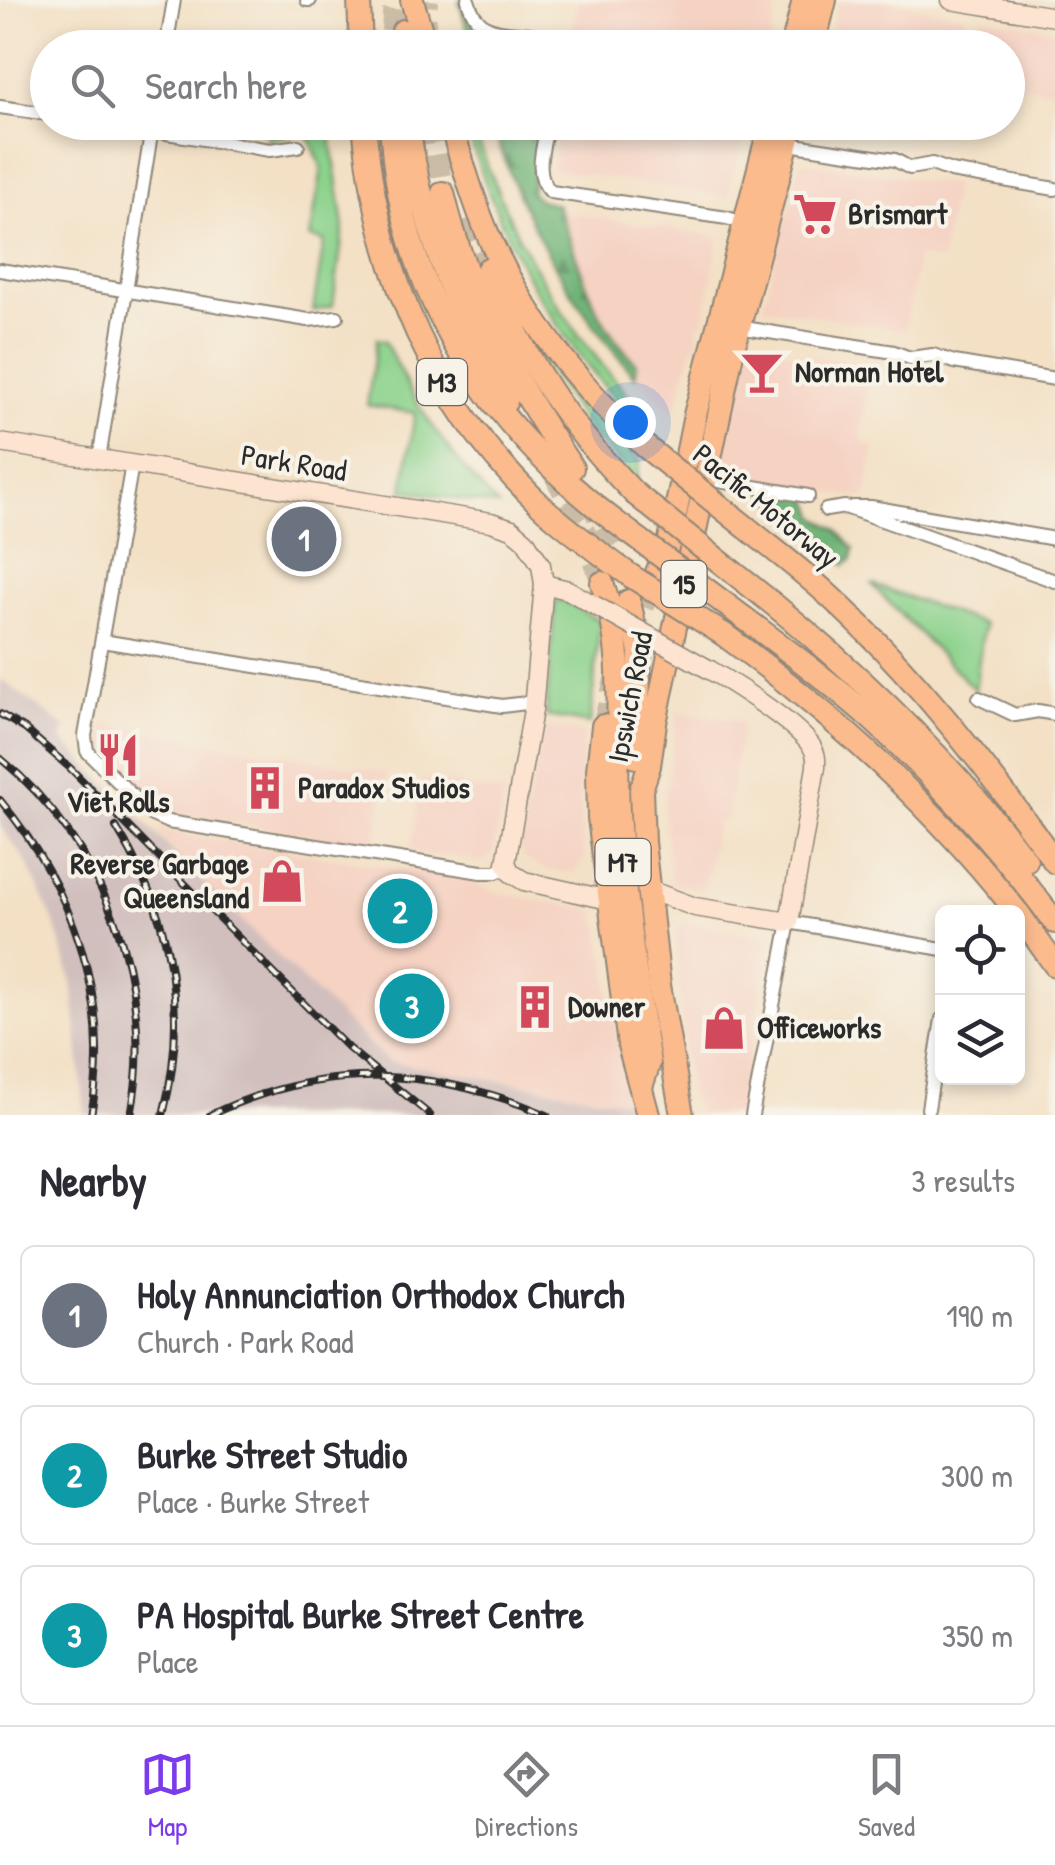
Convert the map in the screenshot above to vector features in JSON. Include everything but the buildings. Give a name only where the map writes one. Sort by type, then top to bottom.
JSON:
[{"type":"highway","points":[[358,0],[359,30]]},
{"type":"highway","points":[[412,0],[421,30]]},
{"type":"highway","points":[[796,30],[804,0]]},
{"type":"highway","points":[[818,30],[826,0]]},
{"type":"highway","name":"M3","points":[[366,140],[376,213],[417,335],[455,404],[497,459],[545,509],[807,697],[884,764],[962,845],[1011,905]]},
{"type":"highway","points":[[393,140],[408,231],[430,297],[466,365],[507,422],[578,494],[815,672],[920,766],[990,841],[1055,922]]},
{"type":"highway","points":[[411,140],[420,193],[445,278],[477,350],[508,404]]},
{"type":"highway","name":"Pacific Motorway","points":[[456,140],[477,207],[518,293],[575,374],[646,448],[826,593],[920,690],[998,783],[1055,862]]},
{"type":"highway","name":"Ipswich Road","points":[[682,1115],[659,985],[641,790],[738,327],[769,140]]},
{"type":"highway","name":"Ipswich Road","points":[[642,580],[670,540],[695,415],[754,228],[788,140]]},
{"type":"highway","points":[[443,193],[460,260],[492,337],[572,468]]},
{"type":"highway","points":[[488,270],[515,336],[582,437],[634,493],[801,625],[890,707],[990,815],[1055,898]]},
{"type":"highway","name":"M7","points":[[598,594],[612,617],[618,658],[619,823],[649,1063],[641,1087]]},
{"type":"highway","points":[[629,601],[640,652],[636,766],[641,790]]},
{"type":"highway","name":"Ipswich Road","points":[[603,726],[598,770],[604,860],[629,1045],[648,1115]]},
{"type":"highway","name":"M3","points":[[1025,924],[1055,966]]},
{"type":"street","points":[[169,30],[174,0]]},
{"type":"street","points":[[468,0],[474,18],[482,26],[503,30]]},
{"type":"street","points":[[952,0],[1055,18]]},
{"type":"street","points":[[0,106],[30,111]]},
{"type":"street","points":[[99,459],[151,140]]},
{"type":"street","points":[[219,140],[270,150],[298,146]]},
{"type":"street","points":[[545,140],[540,175],[552,192],[754,228]]},
{"type":"street","points":[[818,140],[912,168],[932,164],[1055,189]]},
{"type":"street","points":[[0,270],[308,320],[337,317]]},
{"type":"street","points":[[738,327],[894,352],[910,358],[933,355],[1055,379]]},
{"type":"street","name":"Park Road","points":[[0,443],[499,524],[530,545],[541,565],[544,584]]},
{"type":"street","points":[[132,464],[84,746],[152,815],[168,822],[481,872],[496,872],[507,866]]},
{"type":"street","points":[[706,479],[808,496]]},
{"type":"street","points":[[845,507],[1055,581]]},
{"type":"street","points":[[826,510],[871,507],[1055,539]]},
{"type":"street","points":[[972,552],[982,527]]},
{"type":"street","points":[[609,900],[524,881],[507,866],[505,851],[534,702],[544,584],[598,594],[768,708],[805,738],[815,752],[789,922],[752,1115]]},
{"type":"street","points":[[102,640],[502,706],[534,702]]},
{"type":"street","points":[[979,698],[1015,715],[1038,711],[1055,714]]},
{"type":"street","points":[[572,890],[590,878],[604,860]]},
{"type":"street","points":[[649,890],[695,907],[935,947]]},
{"type":"street","points":[[652,926],[674,910],[695,907]]},
{"type":"street","points":[[928,1109],[935,1064]]},
{"type":"shaded area","points":[[578,0],[777,0],[773,30],[573,30]]},
{"type":"shaded area","points":[[844,0],[881,0],[966,15],[964,30],[832,30],[837,5]]},
{"type":"shaded area","points":[[982,17],[1055,30],[1055,91],[1025,86],[1025,30],[980,30]]},
{"type":"shaded area","points":[[556,140],[743,140],[727,197],[552,169]]},
{"type":"shaded area","points":[[801,162],[954,185],[941,261],[918,257],[905,330],[763,307]]},
{"type":"shaded area","points":[[560,212],[719,237],[703,322],[698,323],[696,347],[674,414],[635,376],[636,363],[612,338],[582,283]]},
{"type":"shaded area","points":[[750,345],[871,367],[860,442],[874,446],[866,498],[747,478],[724,458]]},
{"type":"shaded area","points":[[0,679],[66,727],[62,739],[388,1062],[627,1102],[631,1115],[85,1115],[72,981],[56,927],[28,864],[0,826]]},
{"type":"shaded area","points":[[678,712],[743,722],[725,822],[717,821],[704,889],[671,884],[663,809]]},
{"type":"shaded area","points":[[105,724],[388,773],[374,845],[160,811],[100,750]]},
{"type":"shaded area","points":[[544,726],[584,733],[579,795],[585,857],[574,872],[548,871],[526,859],[519,849]]},
{"type":"shaded area","points":[[422,778],[505,793],[493,854],[480,862],[410,851]]},
{"type":"shaded area","points":[[155,830],[464,879],[496,893],[593,910],[600,927],[627,1102],[388,1062],[249,928]]},
{"type":"shaded area","points":[[683,922],[765,936],[768,942],[740,1115],[700,1115],[694,1103],[687,1074],[675,932]]},
{"type":"green space","points":[[459,0],[478,30],[467,30]]},
{"type":"green space","points":[[310,140],[331,140],[344,226],[333,306],[313,311],[324,241],[310,238],[322,168]]},
{"type":"green space","points":[[471,140],[478,140],[505,208],[543,282],[591,351],[650,419],[647,432],[584,361],[535,290]]},
{"type":"green space","points":[[498,140],[539,140],[531,193],[556,204],[595,306],[637,364],[635,376],[589,318],[550,257]]},
{"type":"green space","points":[[514,315],[579,399],[640,461],[637,480],[588,430]]},
{"type":"green space","points":[[377,339],[385,341],[420,408],[448,448],[498,506],[403,490],[415,413],[367,405]]},
{"type":"green space","points":[[789,486],[806,493],[817,518],[835,528],[854,549],[852,559],[845,565],[767,495],[772,488]]},
{"type":"green space","points":[[871,584],[984,624],[975,690]]},
{"type":"green space","points":[[562,600],[600,621],[590,724],[546,716],[555,602]]},
{"type":"tunnel","points":[[392,30],[394,0]]},
{"type":"tunnel","points":[[425,30],[427,0]]},
{"type":"tunnel","points":[[434,140],[443,193]]},
{"type":"tunnel","points":[[472,218],[488,269]]},
{"type":"tunnel","points":[[553,472],[585,533],[602,583]]},
{"type":"tunnel","points":[[589,497],[612,548],[629,601]]},
{"type":"tunnel","points":[[630,637],[652,585]]},
{"type":"tunnel","points":[[603,726],[617,672]]},
{"type":"railway","points":[[0,714],[25,729],[70,768],[348,1048],[430,1115]]},
{"type":"railway","points":[[0,758],[36,792],[68,831],[94,874],[114,919],[128,966],[136,1015],[137,1065],[131,1115]]},
{"type":"railway","points":[[0,800],[48,870],[81,948],[96,1030],[91,1115]]},
{"type":"railway","points":[[116,827],[151,895],[170,966],[174,1039],[163,1115]]},
{"type":"railway","points":[[210,1115],[294,1085],[378,1077],[463,1087],[547,1115]]},
{"type":"place","name":"Brismart","points":[[815,214]]},
{"type":"place","name":"Norman Hotel","points":[[762,372]]},
{"type":"place","name":"Holy Annunciation Orthodox Church","points":[[304,539]]},
{"type":"place","name":"Viet Rolls","points":[[118,755]]},
{"type":"place","name":"Paradox Studios","points":[[265,788]]},
{"type":"place","name":"Reverse Garbage Queensland","points":[[282,881]]},
{"type":"place","name":"Burke Street Studio","points":[[400,911]]},
{"type":"place","name":"PA Hospital Burke Street Centre","points":[[412,1006]]},
{"type":"place","name":"Downer","points":[[535,1007]]},
{"type":"place","name":"Officeworks","points":[[724,1028]]}]
